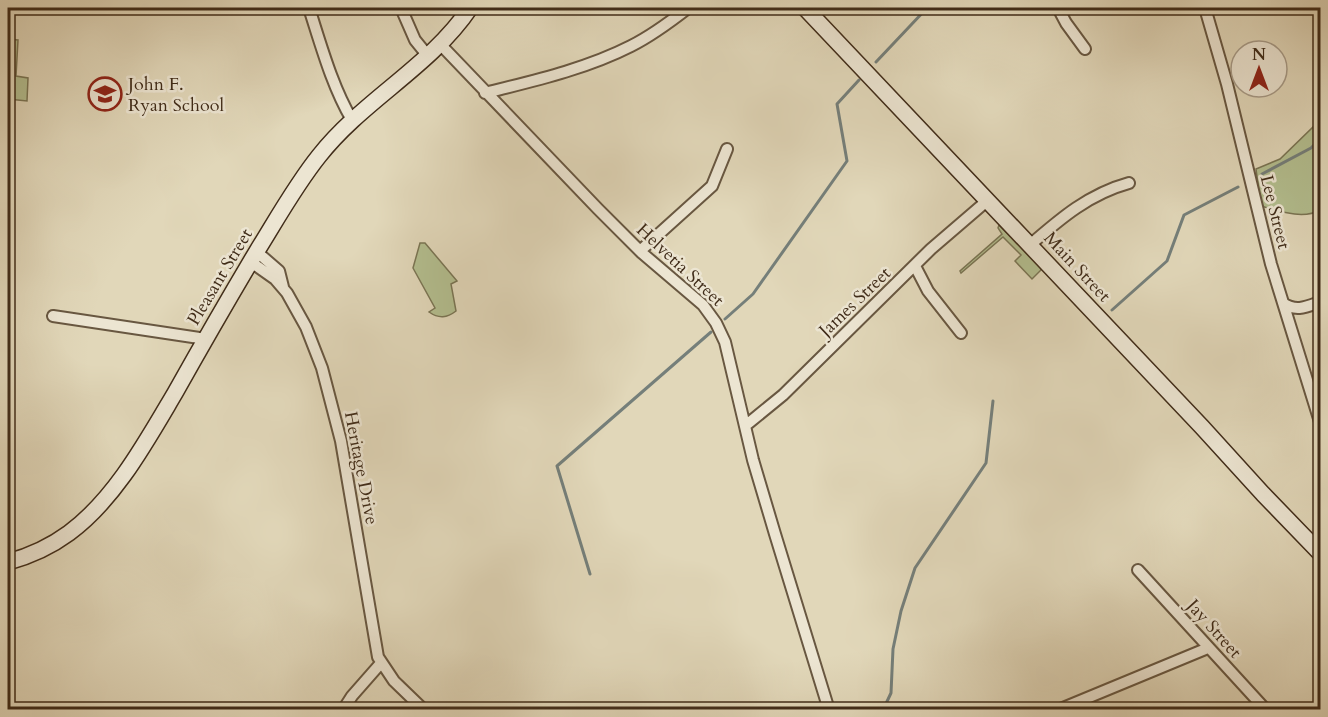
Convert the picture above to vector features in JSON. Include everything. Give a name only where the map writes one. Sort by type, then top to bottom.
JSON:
[{"type":"main road","name":"Pleasant Street","points":[[8,561],[33,554],[51,545],[70,532],[102,501],[134,459],[154,427],[297,186],[336,136],[428,56],[470,8]]},
{"type":"main road","name":"Main Street","points":[[805,8],[1263,494],[1319,550]]},
{"type":"street","points":[[309,8],[336,86],[352,120]]},
{"type":"street","points":[[401,8],[415,40],[428,56]]},
{"type":"street","points":[[485,93],[574,68],[613,54],[648,37],[688,8]]},
{"type":"street","points":[[1058,8],[1085,49]]},
{"type":"street","name":"Lee Street","points":[[1205,8],[1227,84],[1263,233],[1320,422]]},
{"type":"street","name":"Helvetia Street","points":[[440,44],[640,251],[703,304],[716,322],[725,342],[745,426],[775,534],[829,710]]},
{"type":"street","points":[[640,251],[712,186],[727,149]]},
{"type":"street","points":[[1030,245],[1082,202],[1113,187],[1129,183]]},
{"type":"street","name":"James Street","points":[[745,426],[783,395],[945,236],[988,200]]},
{"type":"street","name":"Heritage Drive","points":[[254,257],[283,287],[314,344],[330,397],[350,490],[376,647],[381,663],[394,681],[423,710]]},
{"type":"street","points":[[915,266],[928,291],[961,333]]},
{"type":"street","points":[[1283,303],[1289,308],[1298,309],[1320,302]]},
{"type":"street","points":[[53,316],[206,339]]},
{"type":"street","name":"Jay Street","points":[[1138,570],[1266,710]]},
{"type":"street","points":[[1058,710],[1208,648]]},
{"type":"street","points":[[343,710],[352,696],[381,663]]},
{"type":"green space","points":[[8,39],[18,40],[16,76],[28,78],[27,101],[8,99]]},
{"type":"green space","points":[[1320,110],[1320,210],[1299,214],[1261,206],[1256,169],[1280,159],[1316,124]]},
{"type":"green space","points":[[999,225],[1041,267],[1032,279],[1015,261],[1021,255],[1003,237],[961,273],[960,271],[1002,234],[998,228]]},
{"type":"green space","points":[[420,243],[425,243],[457,281],[451,284],[456,311],[449,315],[440,317],[429,312],[435,308],[413,268]]},
{"type":"waterway","points":[[876,62],[927,8]]},
{"type":"waterway","points":[[725,319],[753,294],[847,161],[837,104],[859,80]]},
{"type":"waterway","points":[[1262,174],[1311,148],[1320,139]]},
{"type":"waterway","points":[[1112,310],[1167,261],[1184,215],[1238,187]]},
{"type":"waterway","points":[[590,574],[557,466],[711,332]]},
{"type":"waterway","points":[[883,710],[891,693],[893,649],[901,611],[915,568],[986,463],[993,401]]},
{"type":"place","name":"John F. Ryan School","points":[[105,94]]}]
